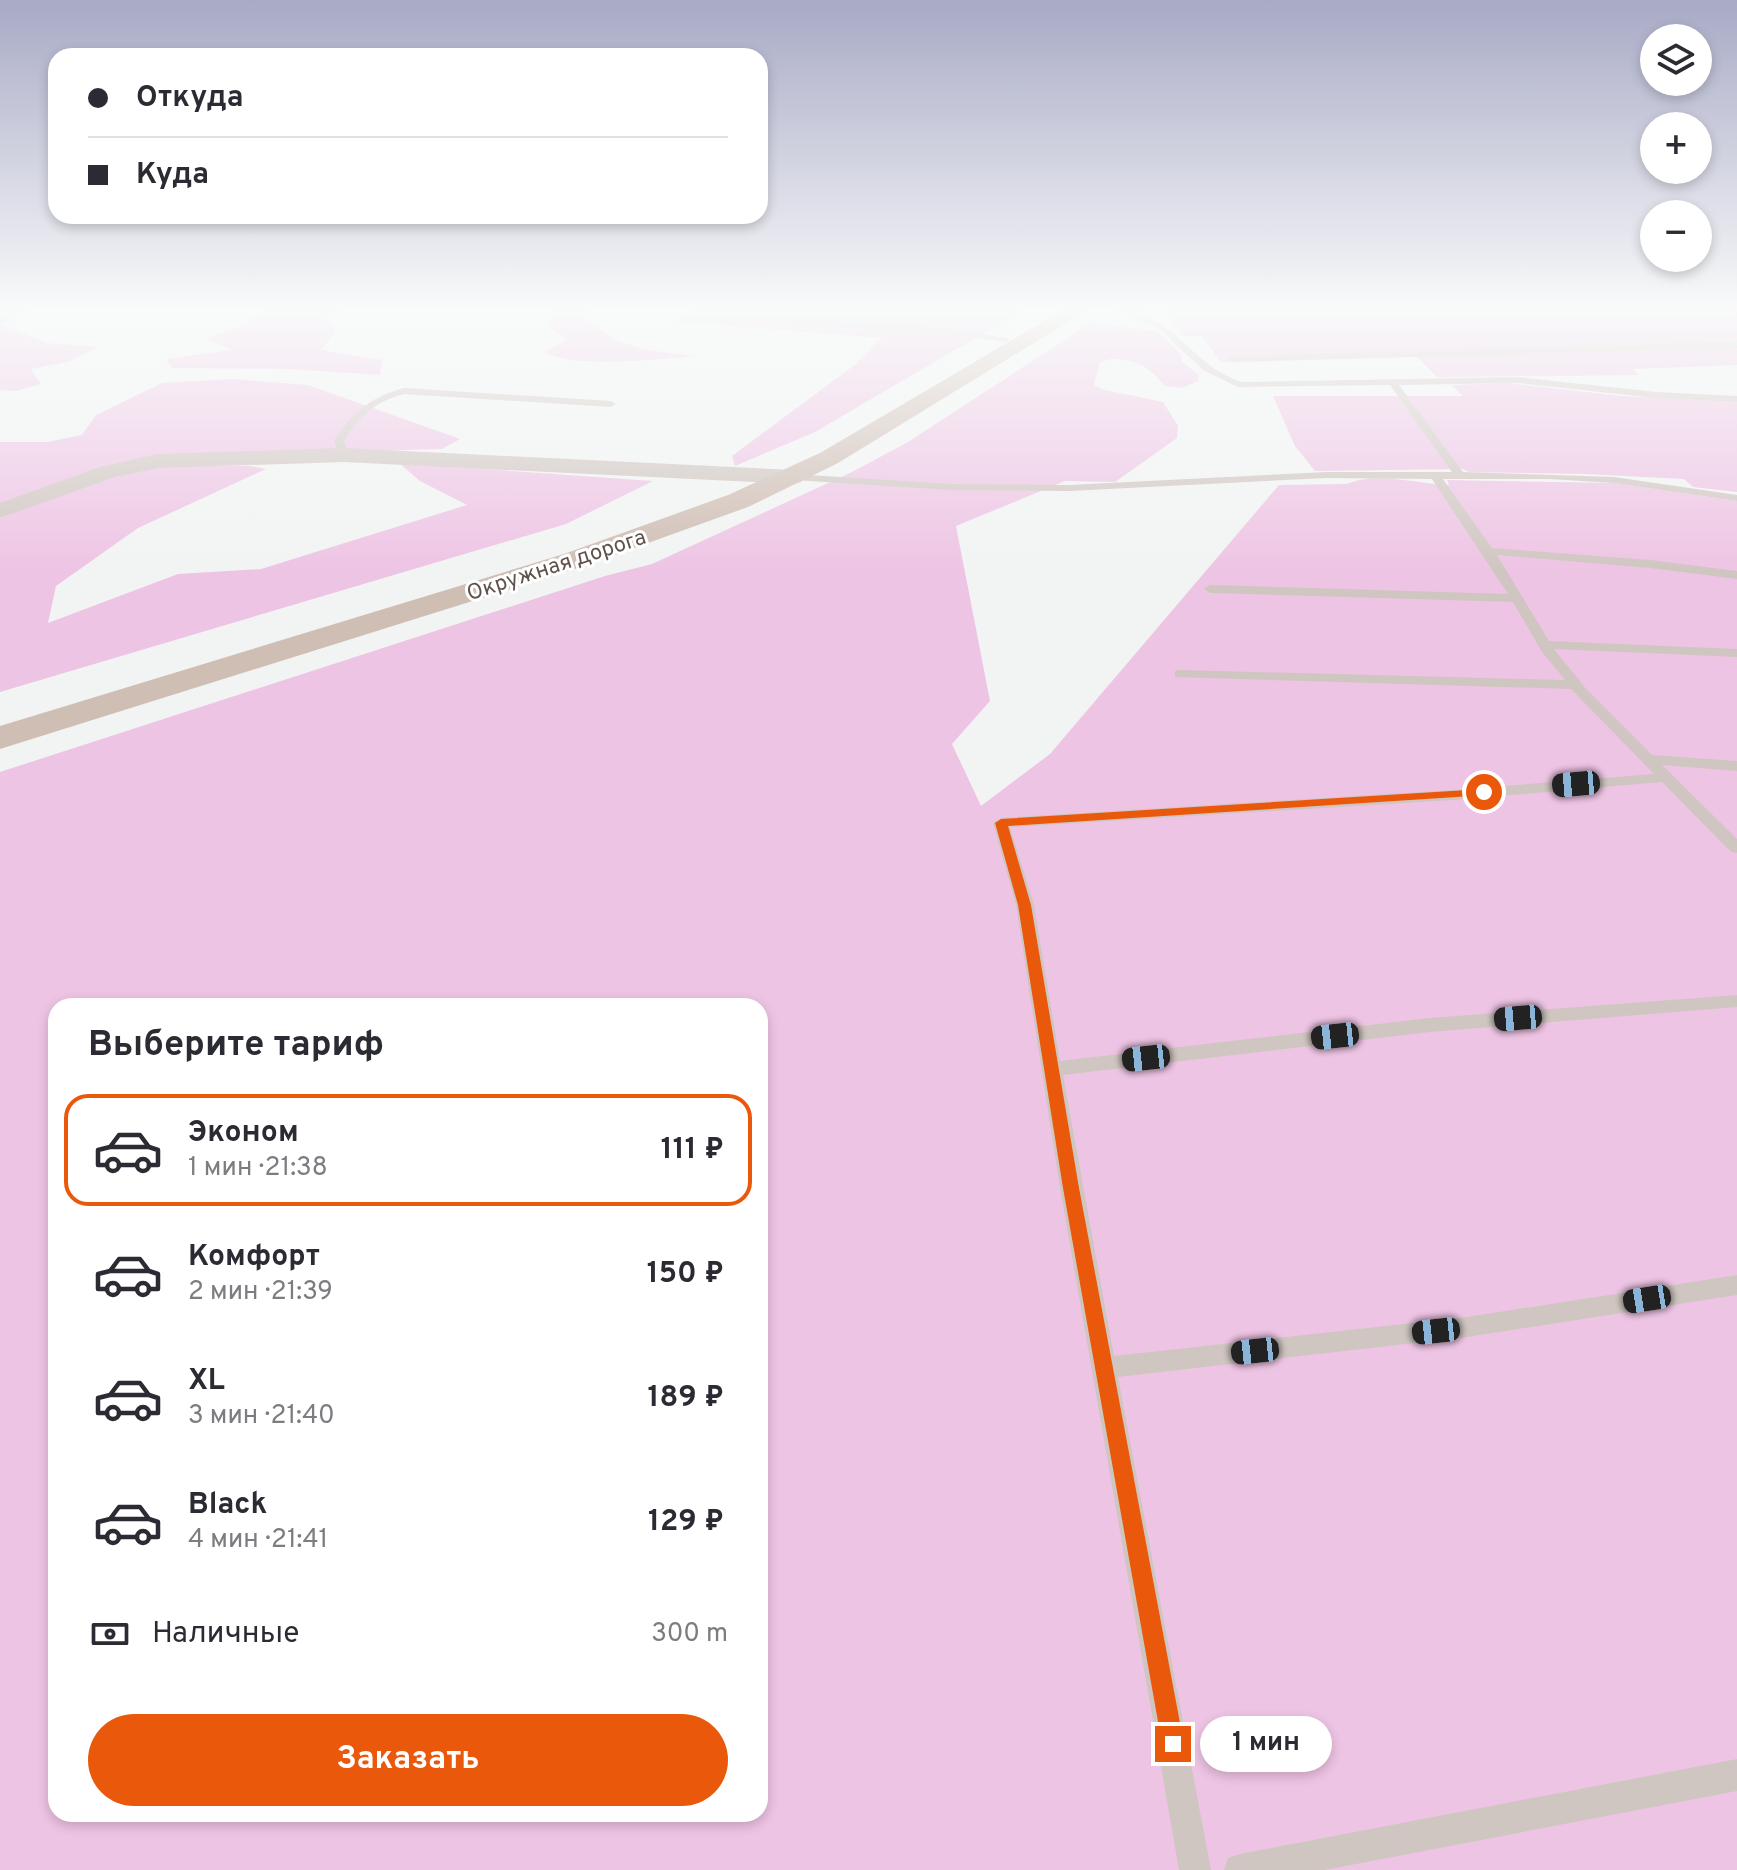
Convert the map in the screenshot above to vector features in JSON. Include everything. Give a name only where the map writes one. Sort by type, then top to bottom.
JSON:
[{"type":"main road","name":"Окружная дорога","points":[[0,721],[573,546],[685,508],[761,477],[907,397]]},
{"type":"main road","name":"Окружная дорога","points":[[0,738],[618,546],[726,506],[793,477],[933,397]]},
{"type":"street","points":[[0,511],[108,472],[158,461],[344,455],[793,477]]},
{"type":"lane","points":[[344,455],[339,441],[363,407],[381,397]]},
{"type":"lane","points":[[504,397],[611,404]]},
{"type":"lane","points":[[1403,397],[1459,475]]},
{"type":"lane","points":[[1702,397],[1737,399]]},
{"type":"lane","points":[[793,477],[951,487],[1069,488],[1297,475],[1459,475],[1598,479],[1737,498]]},
{"type":"lane","points":[[1435,475],[1488,551],[1545,645],[1576,685],[1737,848]]},
{"type":"lane","points":[[1488,551],[1650,564],[1737,575]]},
{"type":"lane","points":[[1210,589],[1517,598]]},
{"type":"lane","points":[[1545,645],[1737,653]]},
{"type":"lane","points":[[1180,674],[1576,685]]},
{"type":"lane","points":[[1650,759],[1737,766]]},
{"type":"lane","points":[[1195,1870],[1051,1069],[1025,905],[1001,823],[1453,795],[1669,777]]},
{"type":"lane","points":[[1051,1069],[1430,1025],[1737,1001]]},
{"type":"lane","points":[[1104,1368],[1467,1327],[1737,1285]]},
{"type":"lane","points":[[1240,1870],[1737,1775]]},
{"type":"shaded area","points":[[133,397],[343,397],[460,439],[442,449],[146,457],[0,510],[0,442],[47,442],[82,435],[96,415]]},
{"type":"shaded area","points":[[811,397],[874,397],[815,432],[735,466],[732,456]]},
{"type":"shaded area","points":[[977,397],[1140,397],[1163,402],[1178,426],[1177,438],[1115,482],[1065,481],[956,526],[990,701],[952,744],[981,806],[1050,754],[1279,485],[1347,484],[1384,478],[1449,485],[1447,480],[1615,483],[1737,501],[1737,1870],[0,1870],[0,772],[605,576],[652,564],[852,472],[908,442]]},
{"type":"shaded area","points":[[1274,397],[1647,397],[1737,402],[1737,492],[1693,487],[1684,479],[1585,474],[1469,472],[1463,469],[1315,471],[1295,446]]},
{"type":"shaded area","points":[[399,463],[653,481],[566,524],[0,692],[0,518],[142,465],[250,466],[266,469],[138,528],[56,586],[48,623],[178,574],[261,569],[467,505],[420,481]]},
{"type":"route","points":[[1173,1744],[1071,1188],[1025,905],[1001,823],[1484,792]]}]
